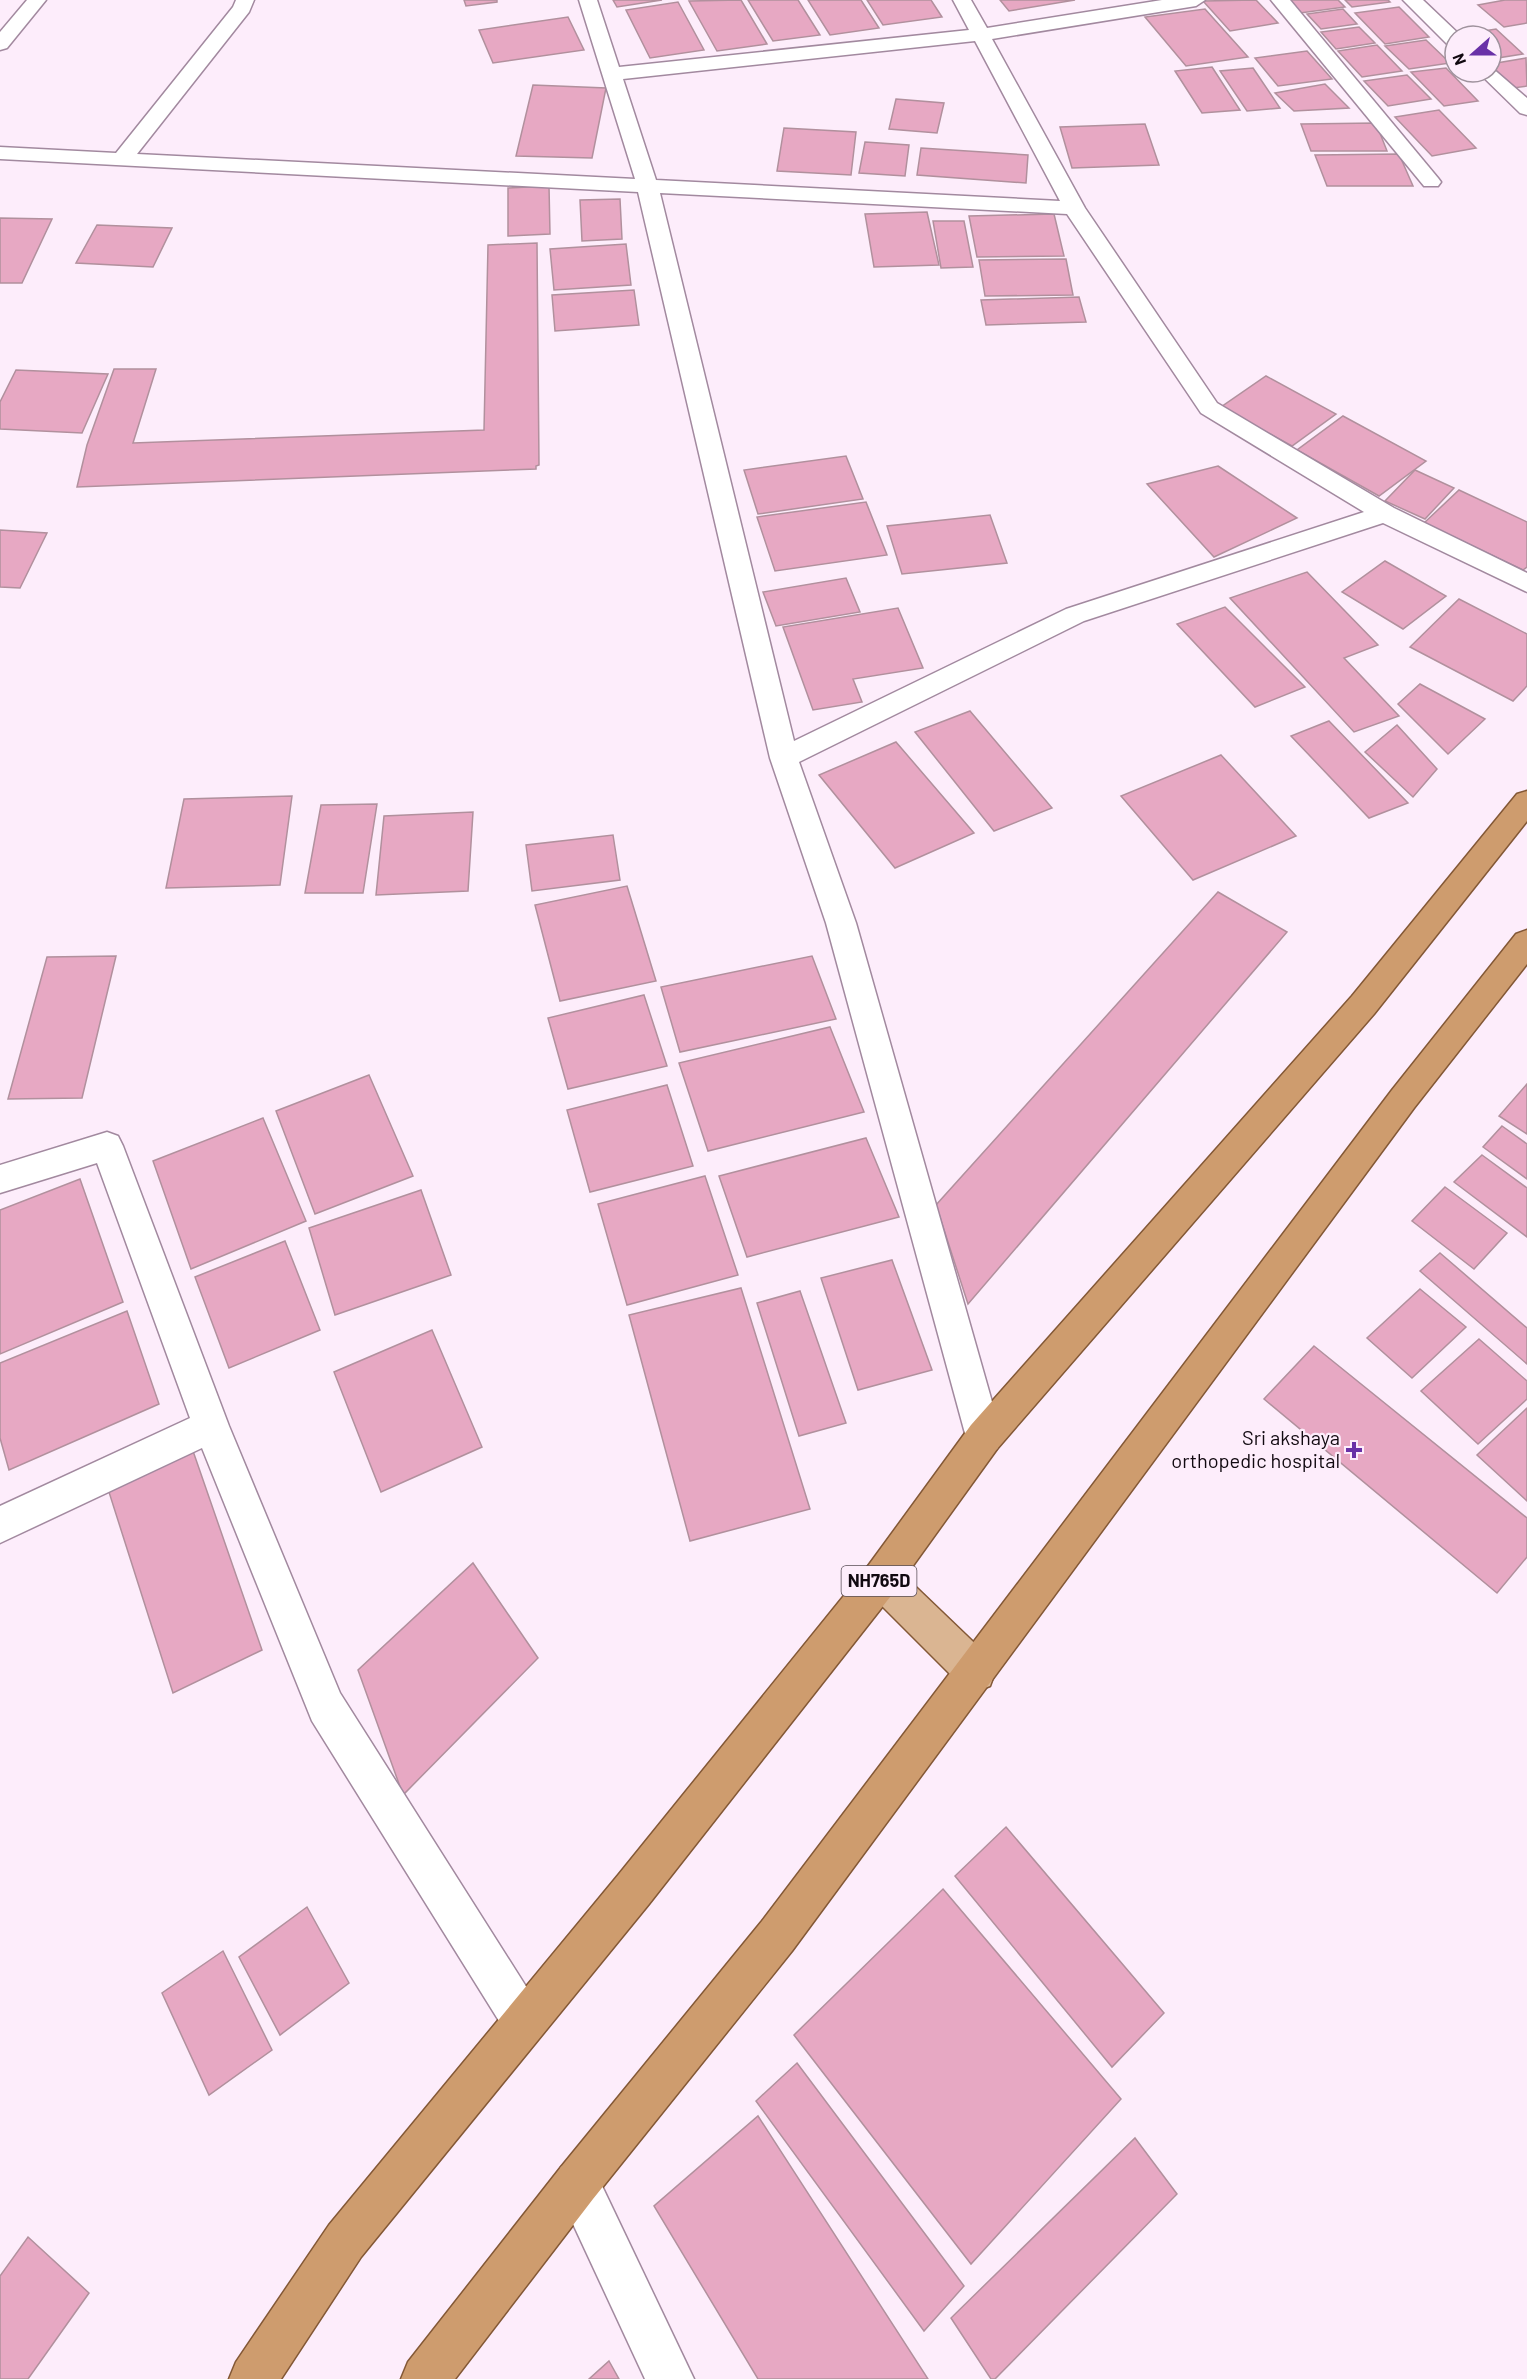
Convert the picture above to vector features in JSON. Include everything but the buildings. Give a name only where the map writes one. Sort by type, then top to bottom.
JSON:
[{"type":"highway","name":"NH765D","points":[[253,2379],[345,2241],[634,1889],[881,1579],[984,1437],[1363,1005],[1527,801]]},
{"type":"highway","points":[[425,2379],[577,2183],[777,1936],[1403,1099],[1527,942]]},
{"type":"main road","points":[[881,1579],[976,1672]]},
{"type":"street","points":[[0,44],[37,0]]},
{"type":"street","points":[[122,159],[242,8],[245,0]]},
{"type":"street","points":[[588,0],[648,184],[784,758],[841,923],[984,1437]]},
{"type":"street","points":[[962,0],[1074,208],[1209,408],[1385,514],[1527,583]]},
{"type":"street","points":[[612,74],[980,34],[1196,0]]},
{"type":"street","points":[[1280,0],[1431,182]]},
{"type":"street","points":[[1412,0],[1443,30]]},
{"type":"street","points":[[1501,84],[1527,109]]},
{"type":"street","points":[[0,153],[648,184],[1074,208]]},
{"type":"street","points":[[784,758],[1075,615],[1385,514]]},
{"type":"street","points":[[0,1179],[107,1146],[211,1426],[326,1707],[524,2022]]},
{"type":"street","points":[[0,1526],[211,1426]]},
{"type":"street","points":[[577,2183],[670,2379]]},
{"type":"place","name":"Sri akshaya orthopedic hospital","points":[[1354,1450]]}]
